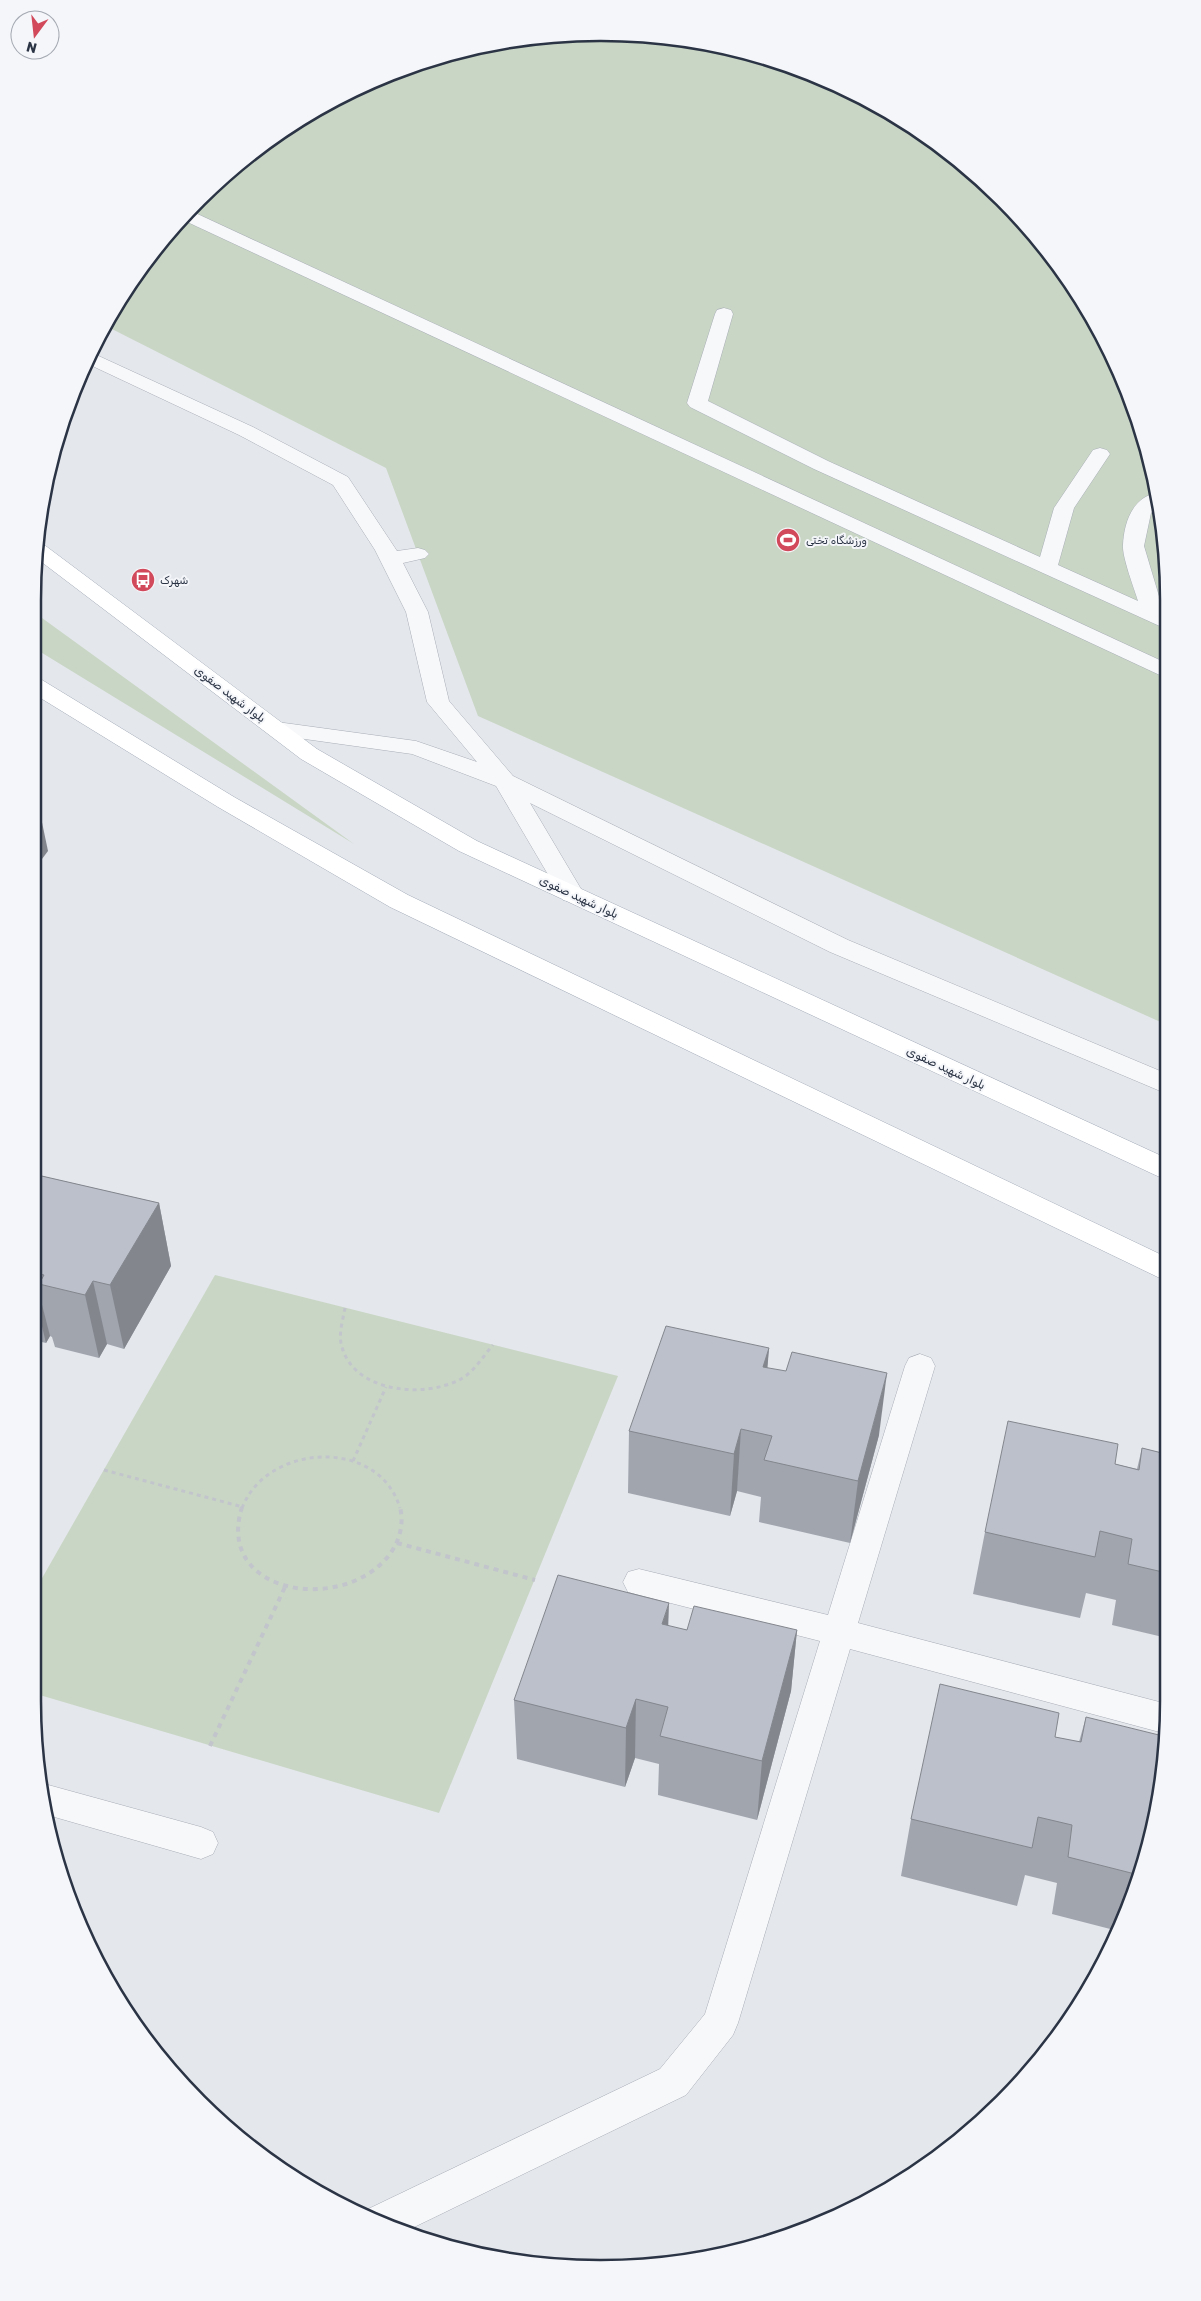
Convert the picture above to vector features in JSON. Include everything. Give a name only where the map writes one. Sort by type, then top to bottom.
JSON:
[{"type":"main road","name":"بلوار شهید صفوی","points":[[43,553],[309,754],[468,846],[1160,1167]]},
{"type":"main road","points":[[41,689],[226,802],[399,901],[1160,1267]]},
{"type":"street","points":[[193,218],[1160,668]]},
{"type":"street","points":[[724,314],[697,403],[821,465],[1159,619]]},
{"type":"street","points":[[96,361],[246,431],[341,480],[390,558],[417,612],[438,702],[505,781],[572,894]]},
{"type":"street","points":[[1047,568],[1064,508],[1100,454]]},
{"type":"street","points":[[1151,503],[1141,510],[1133,546],[1159,619]]},
{"type":"street","points":[[390,558],[418,554]]},
{"type":"street","points":[[277,729],[416,748],[505,781],[839,946],[1160,1082]]},
{"type":"street","points":[[391,2219],[673,2082],[720,2023],[920,1366]]},
{"type":"street","points":[[639,1582],[839,1632],[1160,1717]]},
{"type":"street","points":[[50,1800],[201,1843]]},
{"type":"path","points":[[345,1308],[341,1342],[349,1361],[365,1377],[386,1386],[412,1391],[437,1388],[460,1380],[479,1365],[493,1345]]},
{"type":"path","points":[[353,1462],[386,1386]]},
{"type":"path","points":[[319,1457],[353,1462],[369,1467],[387,1481],[398,1500],[402,1520],[397,1543],[384,1562],[363,1578],[338,1588],[310,1592],[285,1587],[261,1575],[245,1557],[237,1536],[243,1507],[250,1491],[268,1474],[292,1462],[319,1457]]},
{"type":"path","points":[[104,1470],[243,1507]]},
{"type":"path","points":[[397,1543],[535,1580]]},
{"type":"path","points":[[210,1746],[285,1587]]},
{"type":"green space","name":"ورزشگاه تختی","points":[[564,42],[637,42],[710,52],[745,60],[815,84],[880,116],[941,157],[996,205],[1044,260],[1065,290],[1085,321],[1102,353],[1117,386],[1141,456],[1149,491],[1159,564],[1160,1022],[478,716],[386,468],[112,329],[157,260],[205,205],[260,157],[321,116],[386,84],[456,60],[491,52]]},
{"type":"green space","points":[[41,617],[42,618],[354,844],[41,652]]},
{"type":"green space","points":[[215,1275],[618,1376],[439,1813],[41,1695],[41,1580]]},
{"type":"building","points":[[41,1176],[159,1203],[110,1285],[93,1281],[85,1295],[41,1284],[44,1275],[41,1274]]},
{"type":"building","points":[[666,1326],[769,1348],[763,1367],[786,1371],[792,1352],[887,1373],[858,1481],[764,1460],[772,1436],[741,1429],[734,1454],[629,1431]]},
{"type":"building","points":[[1008,1421],[1118,1444],[1115,1464],[1139,1470],[1142,1448],[1160,1452],[1160,1571],[1128,1564],[1132,1539],[1100,1531],[1095,1557],[985,1532]]},
{"type":"building","points":[[558,1575],[669,1603],[662,1624],[687,1630],[694,1606],[797,1630],[762,1761],[660,1736],[668,1707],[636,1699],[626,1728],[514,1700]]},
{"type":"building","points":[[940,1684],[1059,1713],[1055,1737],[1081,1742],[1086,1717],[1159,1735],[1149,1810],[1132,1873],[1068,1857],[1072,1825],[1038,1817],[1032,1848],[911,1819]]},
{"type":"place","name":"ورزشگاه تختی","points":[[788,540]]},
{"type":"place","name":"شهرک","points":[[143,580]]}]
